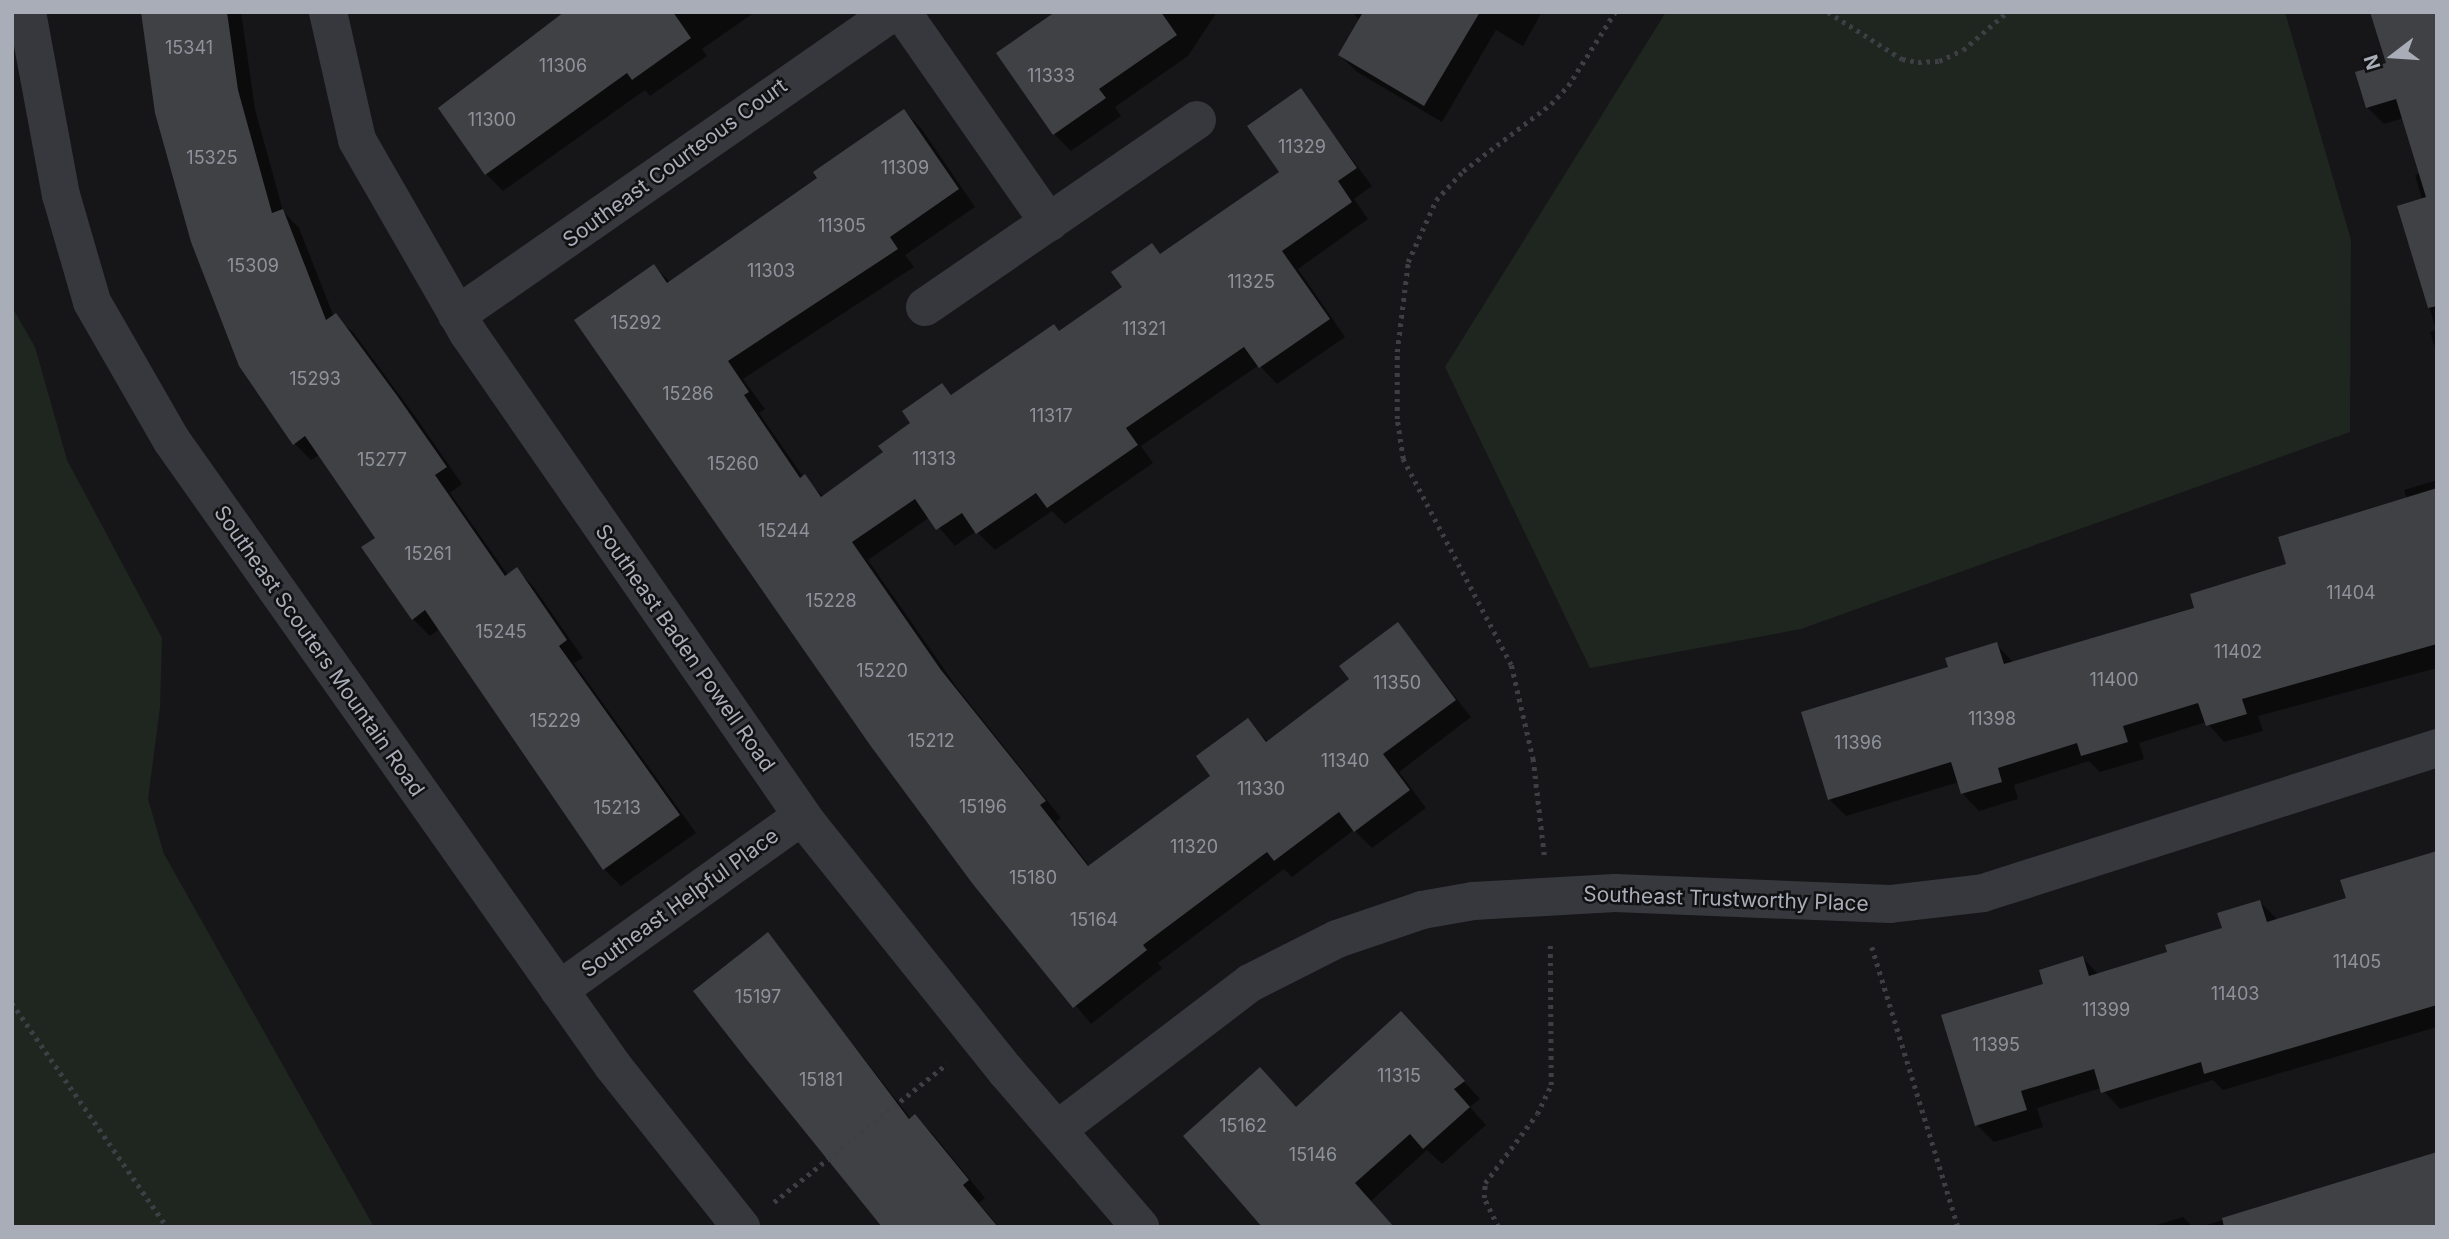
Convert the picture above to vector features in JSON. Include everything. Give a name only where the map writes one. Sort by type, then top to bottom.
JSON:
[{"type":"street","name":"Southeast Scouters Mountain Road","points":[[27,12],[61,195],[92,302],[172,441],[559,990],[753,1218]]},
{"type":"street","name":"Southeast Baden Powell Road","points":[[328,12],[357,140],[457,315],[802,816],[980,1038],[1140,1227]]},
{"type":"street","name":"Southeast Courteous Court","points":[[457,315],[893,12]]},
{"type":"street","points":[[902,12],[1049,223]]},
{"type":"street","points":[[925,307],[1197,120]]},
{"type":"street","name":"Southeast Trustworthy Place","points":[[1057,1130],[1217,1005],[1250,983],[1337,939],[1422,911],[1548,896],[1615,893],[1858,903],[1927,901],[1983,893],[2437,748]]},
{"type":"street","name":"Southeast Helpful Place","points":[[559,990],[802,816]]},
{"type":"path","points":[[1498,1227],[1483,1198],[1485,1183],[1536,1114],[1551,1085],[1548,896],[1534,760],[1511,665],[1403,458],[1397,418],[1397,352],[1408,262],[1436,200],[1463,171],[1551,104],[1568,86],[1615,12]]},
{"type":"path","points":[[1828,12],[1832,18],[1902,60],[1939,61],[1963,51],[2007,12]]},
{"type":"path","points":[[1858,903],[1958,1227]]},
{"type":"path","points":[[12,1003],[167,1227]]},
{"type":"path","points":[[753,1218],[980,1038]]},
{"type":"shaded area","points":[[1666,12],[2285,12],[2351,240],[2350,432],[1801,629],[1590,668],[1445,367]]},
{"type":"shaded area","points":[[12,307],[35,347],[67,460],[162,638],[160,707],[148,799],[164,854],[374,1227],[12,1227]]},
{"type":"building","points":[[141,12],[227,12],[238,90],[272,213],[283,209],[326,320],[336,313],[398,397],[447,467],[435,475],[505,576],[517,567],[567,640],[559,646],[680,815],[603,870],[425,610],[412,620],[361,547],[375,538],[305,436],[293,445],[239,366],[191,242],[155,113]]},
{"type":"building","points":[[564,12],[673,12],[691,38],[632,80],[627,73],[485,175],[438,108]]},
{"type":"building","points":[[1055,12],[1161,12],[1177,35],[1099,89],[1106,98],[1053,135],[996,53]]},
{"type":"building","points":[[1363,12],[1480,12],[1424,106],[1338,55]]},
{"type":"building","points":[[2370,12],[2437,12],[2437,306],[2428,308],[2397,206],[2426,197],[2396,99],[2366,108],[2355,72],[2386,63]]},
{"type":"building","points":[[1301,88],[1357,168],[1338,181],[1352,202],[1282,251],[1330,319],[1259,368],[1244,347],[1126,428],[1138,445],[1047,508],[1036,493],[976,534],[962,513],[936,530],[915,499],[852,542],[941,670],[1046,801],[1040,805],[1088,866],[1210,776],[1196,756],[1248,718],[1266,742],[1349,679],[1339,666],[1398,622],[1456,700],[1383,754],[1410,790],[1354,832],[1339,812],[1274,861],[1267,852],[1143,945],[1147,950],[1073,1008],[972,883],[870,745],[574,320],[654,264],[667,283],[817,178],[813,172],[904,109],[959,189],[890,237],[898,249],[728,361],[749,392],[744,395],[800,478],[805,474],[821,497],[883,452],[878,446],[910,423],[902,411],[942,383],[951,395],[1054,324],[1059,331],[1122,287],[1111,272],[1152,243],[1160,254],[1279,172],[1247,126]]},
{"type":"building","points":[[2437,488],[2437,644],[2242,699],[2247,714],[2206,726],[2198,703],[2123,726],[2128,742],[2081,756],[2077,743],[1998,768],[2002,782],[1961,794],[1951,762],[1828,800],[1801,712],[1948,667],[1945,658],[1997,642],[2004,664],[2194,608],[2190,594],[2286,564],[2278,537]]},
{"type":"building","points":[[2437,851],[2437,1005],[2204,1074],[2201,1062],[2101,1093],[2094,1069],[2021,1091],[2027,1110],[1975,1126],[1941,1015],[2043,984],[2039,970],[2083,956],[2089,976],[2167,952],[2165,945],[2222,928],[2217,913],[2260,900],[2267,922],[2346,898],[2340,880]]},
{"type":"building","points":[[768,932],[909,1119],[915,1114],[969,1180],[963,1185],[998,1227],[882,1227],[693,991]]},
{"type":"building","points":[[1401,1011],[1465,1081],[1454,1089],[1470,1107],[1423,1149],[1410,1134],[1355,1183],[1394,1227],[1262,1227],[1183,1136],[1260,1067],[1296,1107]]},
{"type":"building","points":[[2437,1152],[2437,1227],[2224,1227],[2222,1218]]}]
